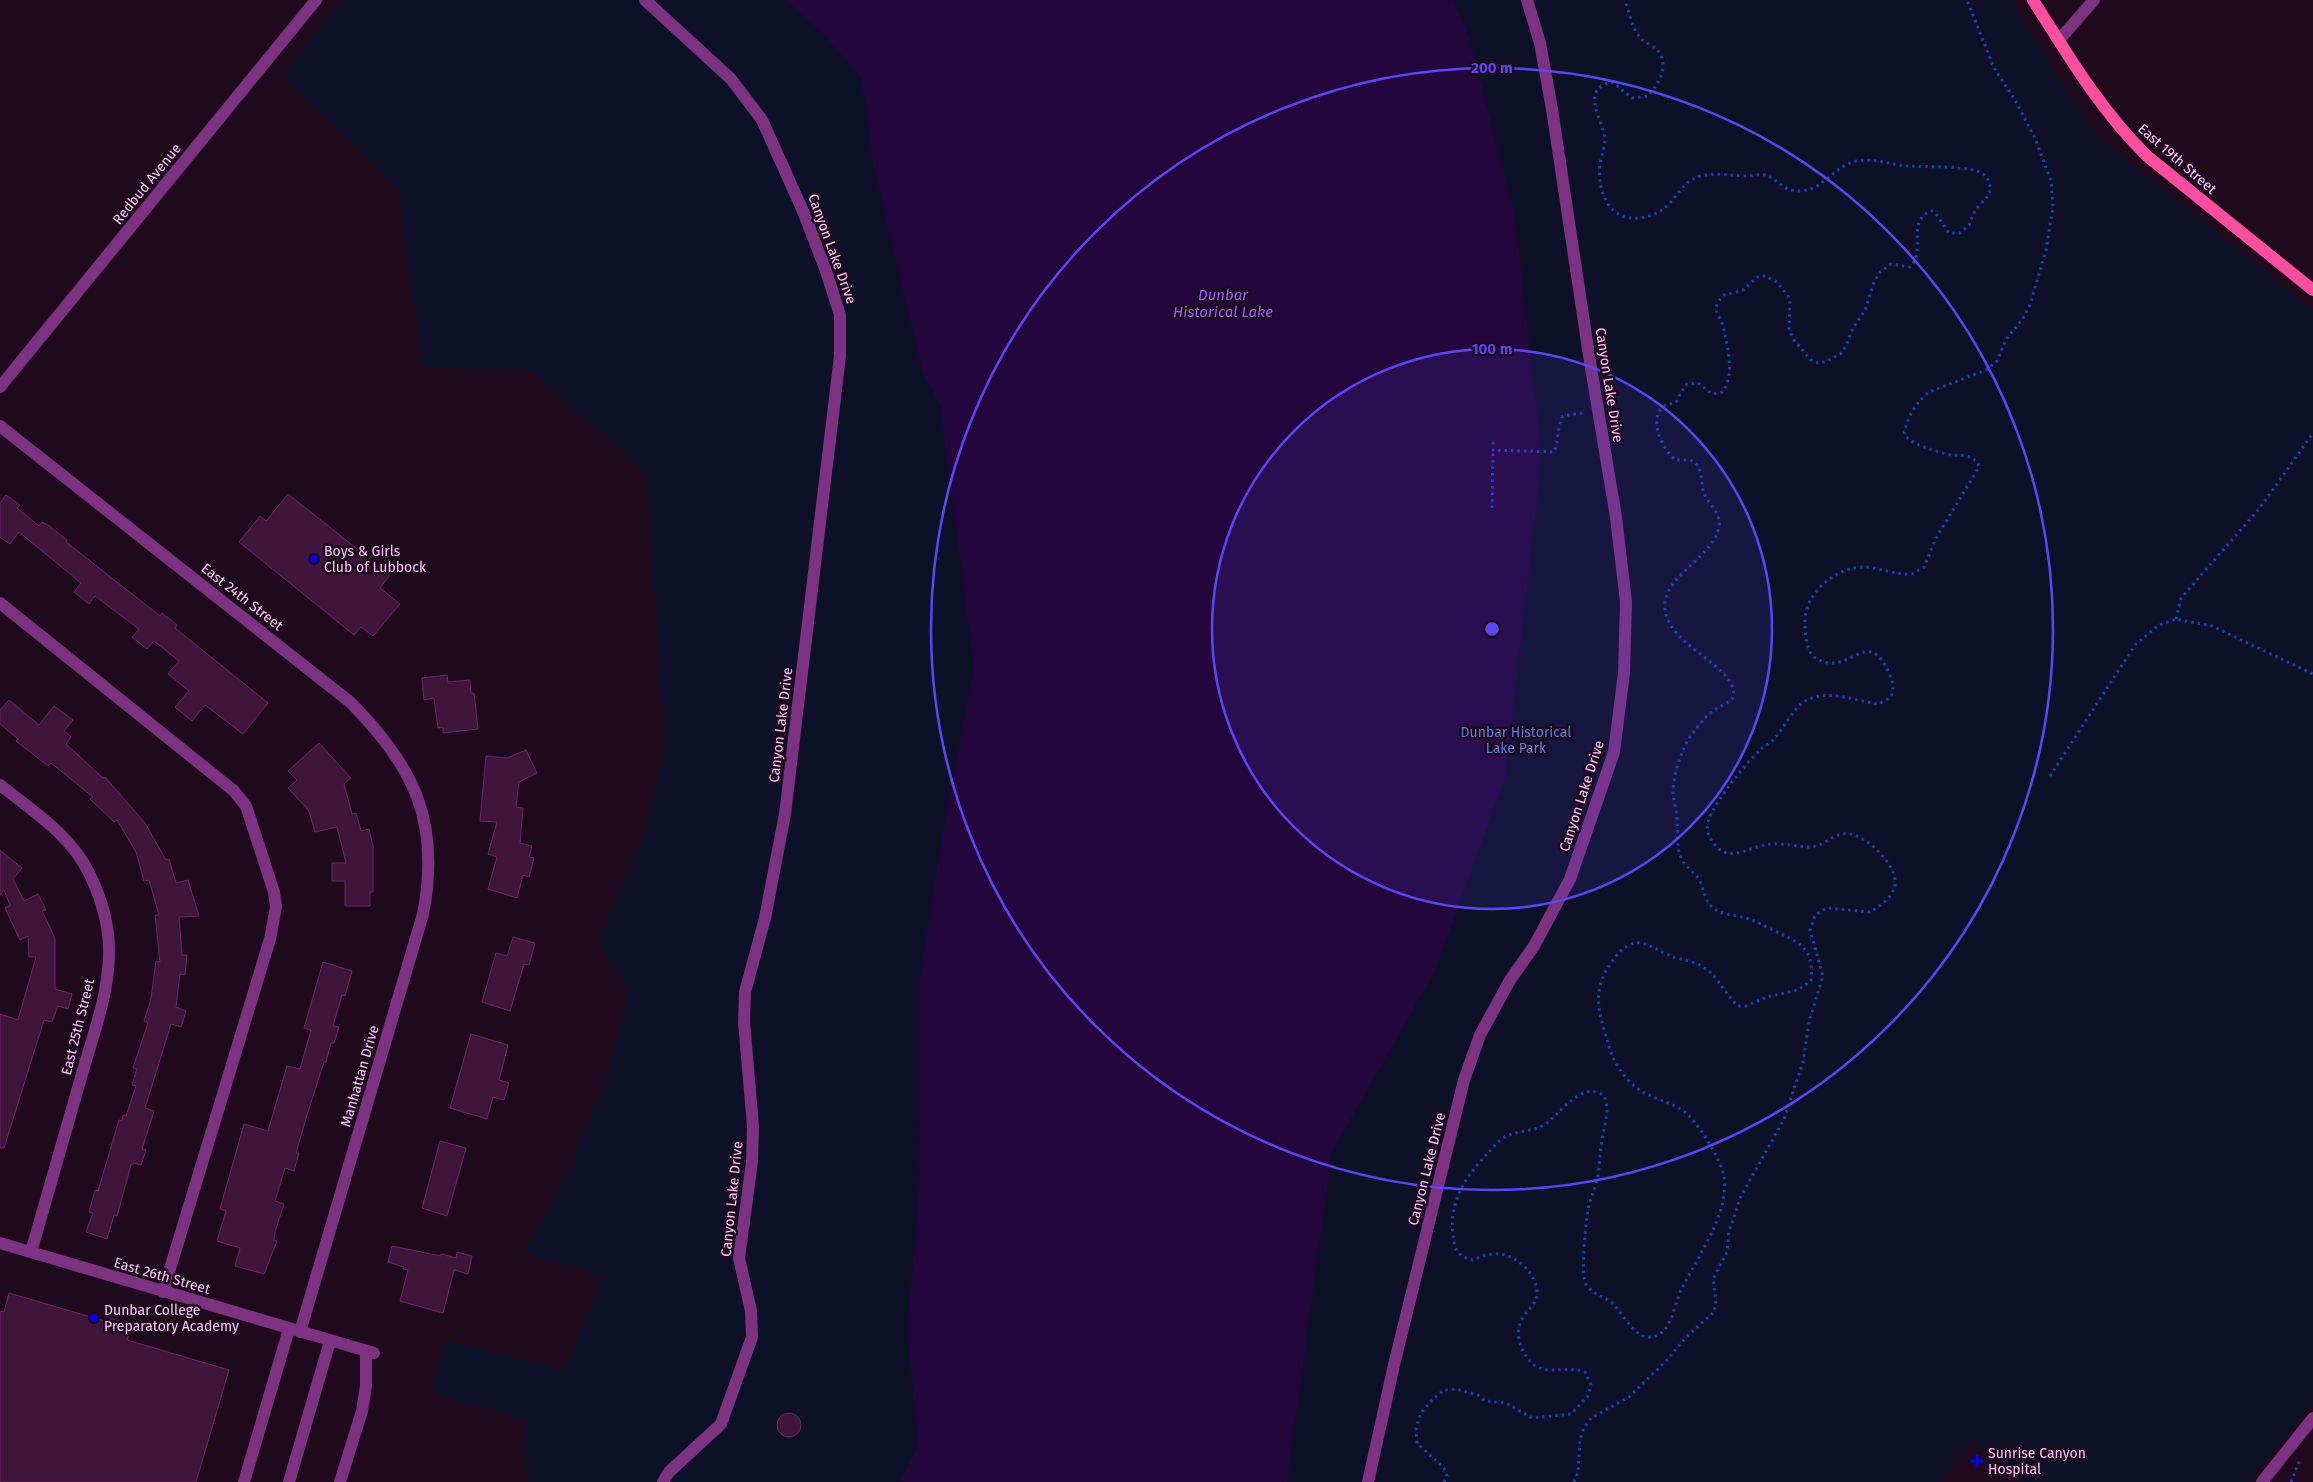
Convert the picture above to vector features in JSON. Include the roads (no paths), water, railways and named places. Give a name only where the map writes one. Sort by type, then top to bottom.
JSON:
[{"type":"main road","name":"East 19th Street","points":[[2033,0],[2106,111],[2147,156],[2313,290]]},
{"type":"street","name":"Redbud Avenue","points":[[0,387],[316,0]]},
{"type":"street","name":"Canyon Lake Drive","points":[[646,0],[731,78],[762,120],[803,211],[840,315],[840,356],[785,814],[765,918],[745,992],[744,1022],[753,1126],[752,1162],[739,1258],[751,1311],[752,1337],[721,1424],[669,1472],[663,1482]]},
{"type":"street","name":"Canyon Lake Drive","points":[[1368,1482],[1394,1365],[1464,1080],[1480,1036],[1510,980],[1534,946],[1570,879],[1592,822],[1614,752],[1624,673],[1626,602],[1616,517],[1598,413],[1552,109],[1540,43],[1527,0]]},
{"type":"street","points":[[2059,40],[2094,0]]},
{"type":"street","name":"East 24th Street","points":[[0,426],[350,702],[388,744],[404,768],[418,797],[425,826]]},
{"type":"street","points":[[0,603],[234,791],[246,806],[274,892],[276,907],[270,939],[163,1292]]},
{"type":"street","name":"East 25th Street","points":[[0,785],[57,831],[76,852],[90,874],[100,898],[108,927],[109,956],[102,1005],[31,1252]]},
{"type":"street","name":"Manhattan Drive","points":[[244,1482],[295,1330],[423,914],[429,882],[430,855],[425,826]]},
{"type":"street","name":"East 26th Street","points":[[0,1243],[370,1352],[362,1411],[340,1482]]},
{"type":"street","points":[[289,1482],[330,1340]]},
{"type":"street","points":[[2262,1482],[2313,1418]]},
{"type":"water","name":"Dunbar Historical Lake","points":[[786,0],[1453,0],[1469,37],[1515,214],[1542,457],[1505,778],[1435,971],[1332,1152],[1287,1482],[900,1482],[918,1446],[907,1329],[919,1195],[920,976],[946,811],[974,669],[940,405],[922,371],[874,170],[861,77],[822,33]]},
{"type":"place","name":"Boys & Girls Club of Lubbock","points":[[314,559]]},
{"type":"place","name":"Dunbar College Preparatory Academy","points":[[94,1318]]},
{"type":"place","name":"Sunrise Canyon Hospital","points":[[1977,1461]]},
{"type":"park label","name":"Dunbar Historical Lake Park","points":[[1516,740]]}]
